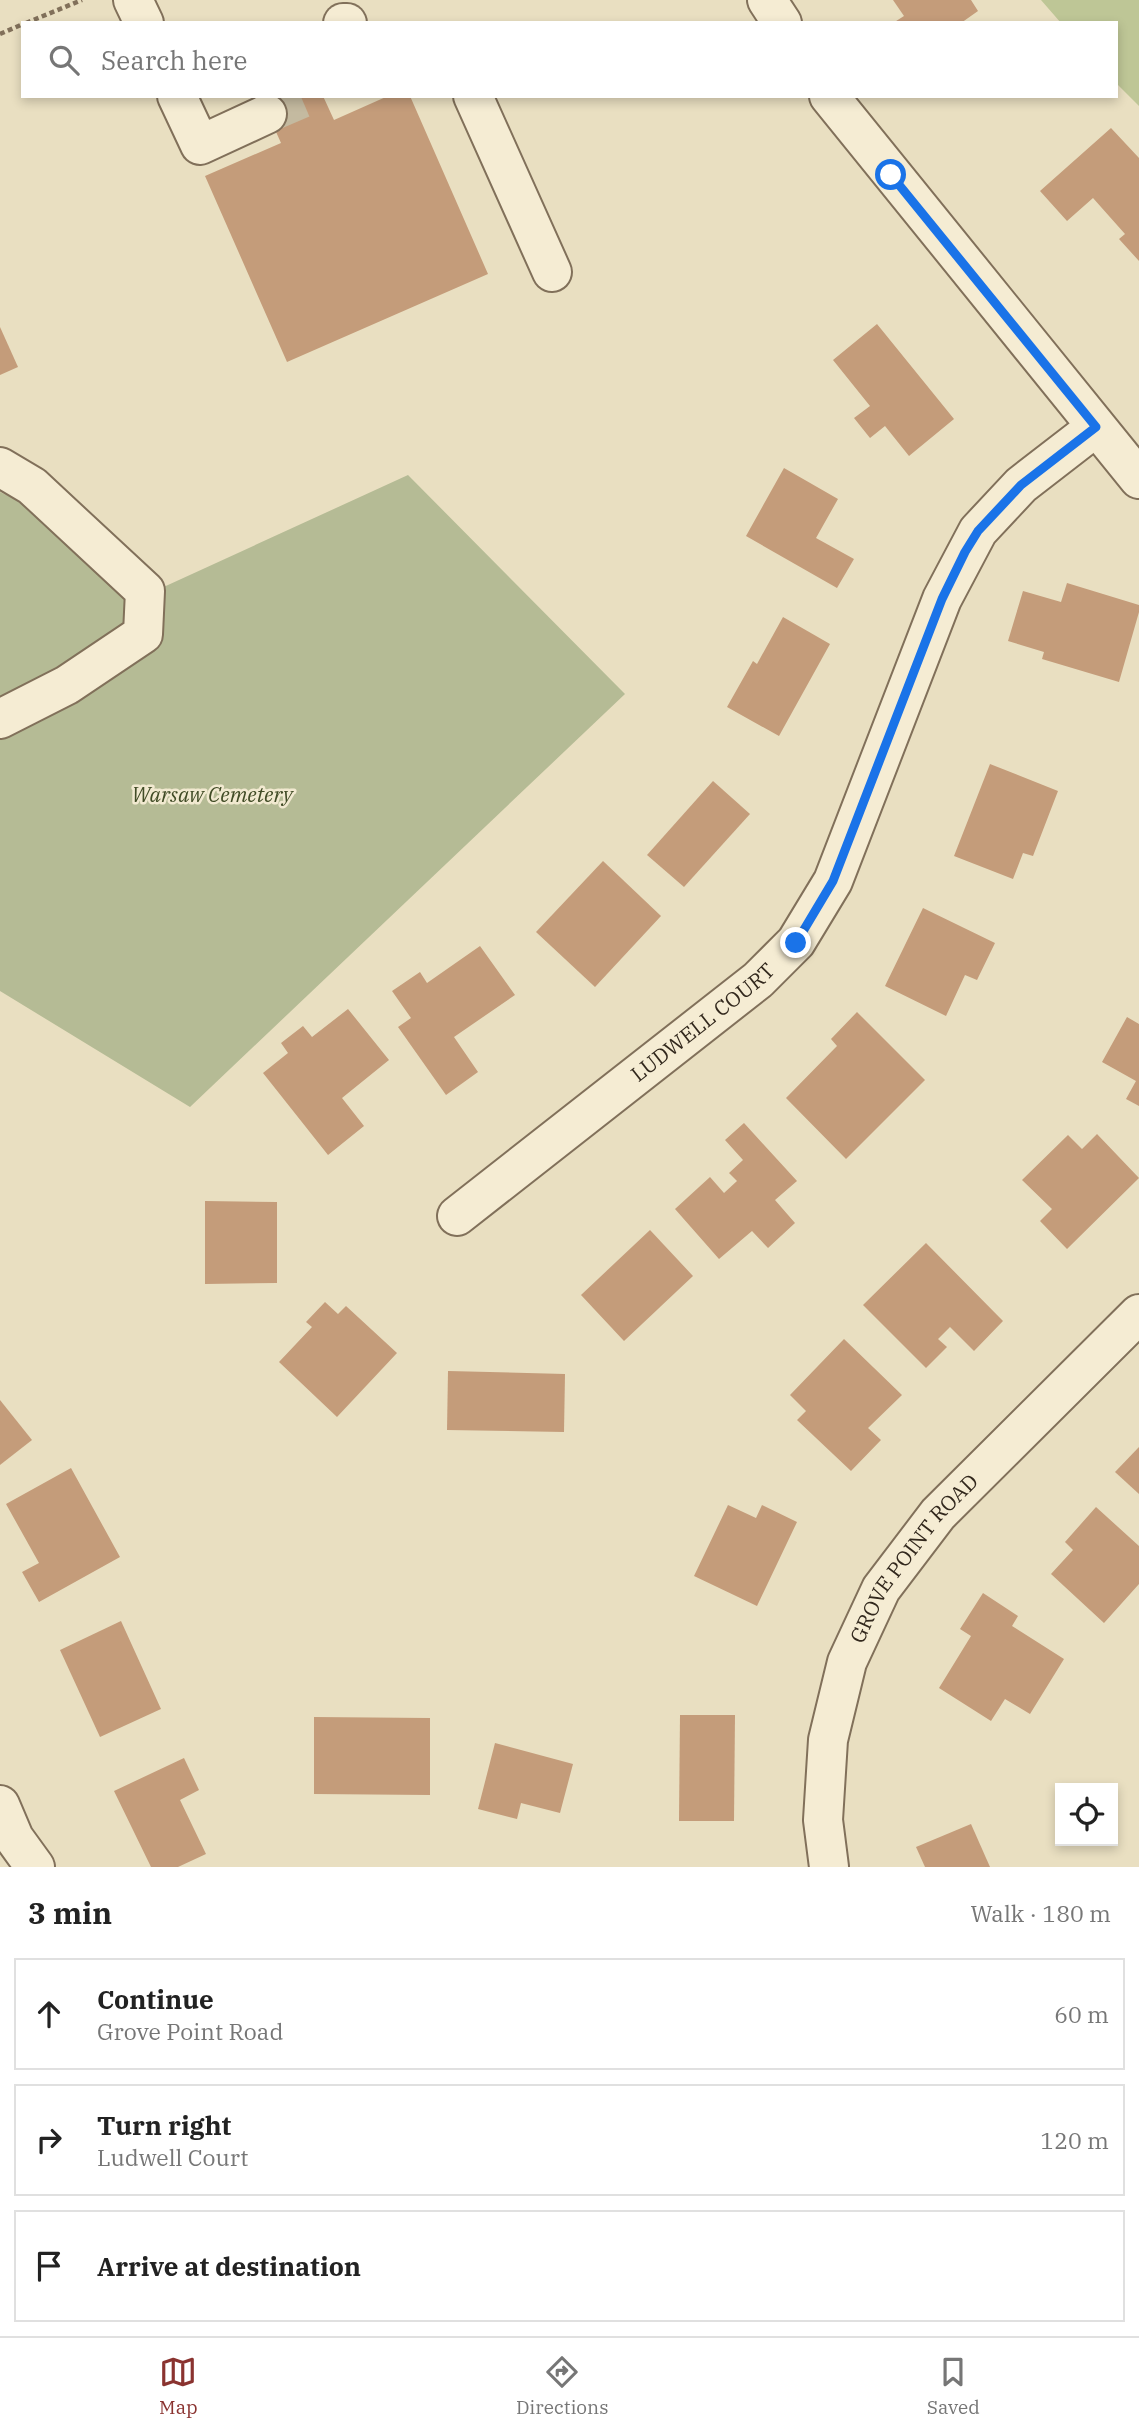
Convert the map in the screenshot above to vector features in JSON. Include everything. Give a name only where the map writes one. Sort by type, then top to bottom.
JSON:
[{"type":"street","points":[[134,0],[143,21]]},
{"type":"street","points":[[178,98],[200,145],[267,114]]},
{"type":"street","points":[[474,98],[552,272]]},
{"type":"street","points":[[831,98],[1139,479]]},
{"type":"street","name":"LUDWELL COURT","points":[[457,1216],[758,980],[796,943],[833,881],[942,599],[965,552],[978,531],[1021,485],[1096,427]]},
{"type":"street","points":[[0,467],[32,486],[145,591],[143,634],[66,685],[0,719]]},
{"type":"street","name":"GROVE POINT ROAD","points":[[830,1867],[823,1821],[828,1740],[847,1662],[881,1589],[938,1514],[1139,1314]]},
{"type":"street","points":[[0,1805],[14,1838],[35,1867]]},
{"type":"path","points":[[29,21],[82,0]]},
{"type":"path","points":[[0,34],[21,24]]},
{"type":"green space","points":[[1041,0],[1139,0],[1139,106],[1118,85],[1118,21],[1059,21]]},
{"type":"green space","name":"Warsaw Cemetery","points":[[408,475],[625,694],[190,1107],[0,991],[0,492],[23,503],[133,601]]},
{"type":"building","points":[[893,0],[971,0],[978,11],[964,21],[896,21],[904,16]]},
{"type":"building","points":[[261,98],[324,98],[334,120],[384,98],[411,98],[488,274],[287,362],[205,176],[281,143]]},
{"type":"building","points":[[1111,128],[1139,158],[1139,261],[1119,239],[1125,234],[1093,198],[1067,221],[1040,191]]},
{"type":"building","points":[[877,324],[954,419],[909,456],[885,426],[870,438],[854,418],[870,406],[833,360]]},
{"type":"building","points":[[0,327],[18,367],[0,375]]},
{"type":"building","points":[[784,468],[838,499],[816,538],[854,559],[837,588],[746,536]]},
{"type":"building","points":[[1067,583],[1139,605],[1119,682],[1042,659],[1044,652],[1008,641],[1023,591],[1061,602]]},
{"type":"building","points":[[783,617],[830,644],[779,736],[727,707],[753,661],[757,664]]},
{"type":"building","points":[[990,764],[1058,791],[1033,856],[1023,853],[1013,879],[954,856]]},
{"type":"building","points":[[713,781],[750,814],[684,887],[647,855]]},
{"type":"building","points":[[603,861],[661,916],[595,987],[536,932]]},
{"type":"building","points":[[923,908],[995,943],[977,980],[965,975],[946,1016],[885,986]]},
{"type":"building","points":[[480,946],[515,995],[454,1037],[478,1072],[446,1095],[398,1027],[411,1018],[392,991],[420,972],[427,983]]},
{"type":"building","points":[[348,1009],[389,1060],[342,1098],[364,1126],[328,1155],[263,1073],[288,1053],[281,1043],[303,1026],[312,1037]]},
{"type":"building","points":[[857,1012],[925,1080],[846,1159],[786,1098],[837,1046],[831,1039]]},
{"type":"building","points":[[1127,1017],[1139,1024],[1139,1106],[1126,1099],[1136,1081],[1102,1062]]},
{"type":"building","points":[[744,1123],[797,1181],[775,1200],[795,1223],[768,1248],[752,1231],[719,1259],[675,1209],[710,1177],[724,1193],[737,1181],[729,1173],[743,1160],[725,1140]]},
{"type":"building","points":[[1097,1134],[1139,1178],[1067,1249],[1040,1221],[1052,1209],[1022,1180],[1068,1135],[1082,1149]]},
{"type":"building","points":[[205,1201],[277,1202],[277,1283],[205,1284]]},
{"type":"building","points":[[650,1230],[693,1276],[624,1341],[581,1295]]},
{"type":"building","points":[[926,1243],[1003,1321],[974,1351],[950,1327],[938,1339],[947,1347],[926,1368],[863,1305]]},
{"type":"building","points":[[325,1302],[338,1314],[346,1306],[397,1353],[337,1417],[279,1362],[312,1327],[306,1322]]},
{"type":"building","points":[[844,1339],[902,1395],[868,1428],[881,1440],[851,1471],[797,1420],[806,1411],[790,1395]]},
{"type":"building","points":[[448,1371],[565,1374],[564,1432],[447,1430]]},
{"type":"building","points":[[0,1400],[32,1440],[0,1465]]},
{"type":"building","points":[[1139,1447],[1139,1494],[1115,1472]]},
{"type":"building","points":[[71,1468],[120,1557],[39,1602],[22,1572],[39,1563],[6,1504]]},
{"type":"building","points":[[728,1505],[756,1518],[762,1505],[797,1522],[757,1606],[694,1576]]},
{"type":"building","points":[[1096,1507],[1139,1546],[1139,1584],[1104,1623],[1051,1574],[1073,1550],[1065,1542]]},
{"type":"building","points":[[983,1593],[1018,1616],[1012,1626],[1064,1659],[1030,1714],[1005,1699],[991,1721],[939,1688],[971,1636],[960,1629]]},
{"type":"building","points":[[121,1621],[161,1709],[100,1737],[60,1650]]},
{"type":"building","points":[[680,1715],[735,1715],[734,1821],[679,1821]]},
{"type":"building","points":[[314,1717],[430,1718],[430,1795],[314,1794]]},
{"type":"building","points":[[495,1743],[573,1764],[560,1813],[521,1803],[517,1819],[478,1809]]},
{"type":"building","points":[[184,1758],[199,1790],[180,1800],[206,1854],[178,1867],[151,1867],[114,1791]]},
{"type":"building","points":[[971,1824],[990,1867],[925,1867],[916,1847]]},
{"type":"tunnel","points":[[267,114],[304,98]]},
{"type":"route","points":[[796,943],[833,881],[942,599],[965,552],[978,531],[1021,485],[1096,427],[891,175]]}]
